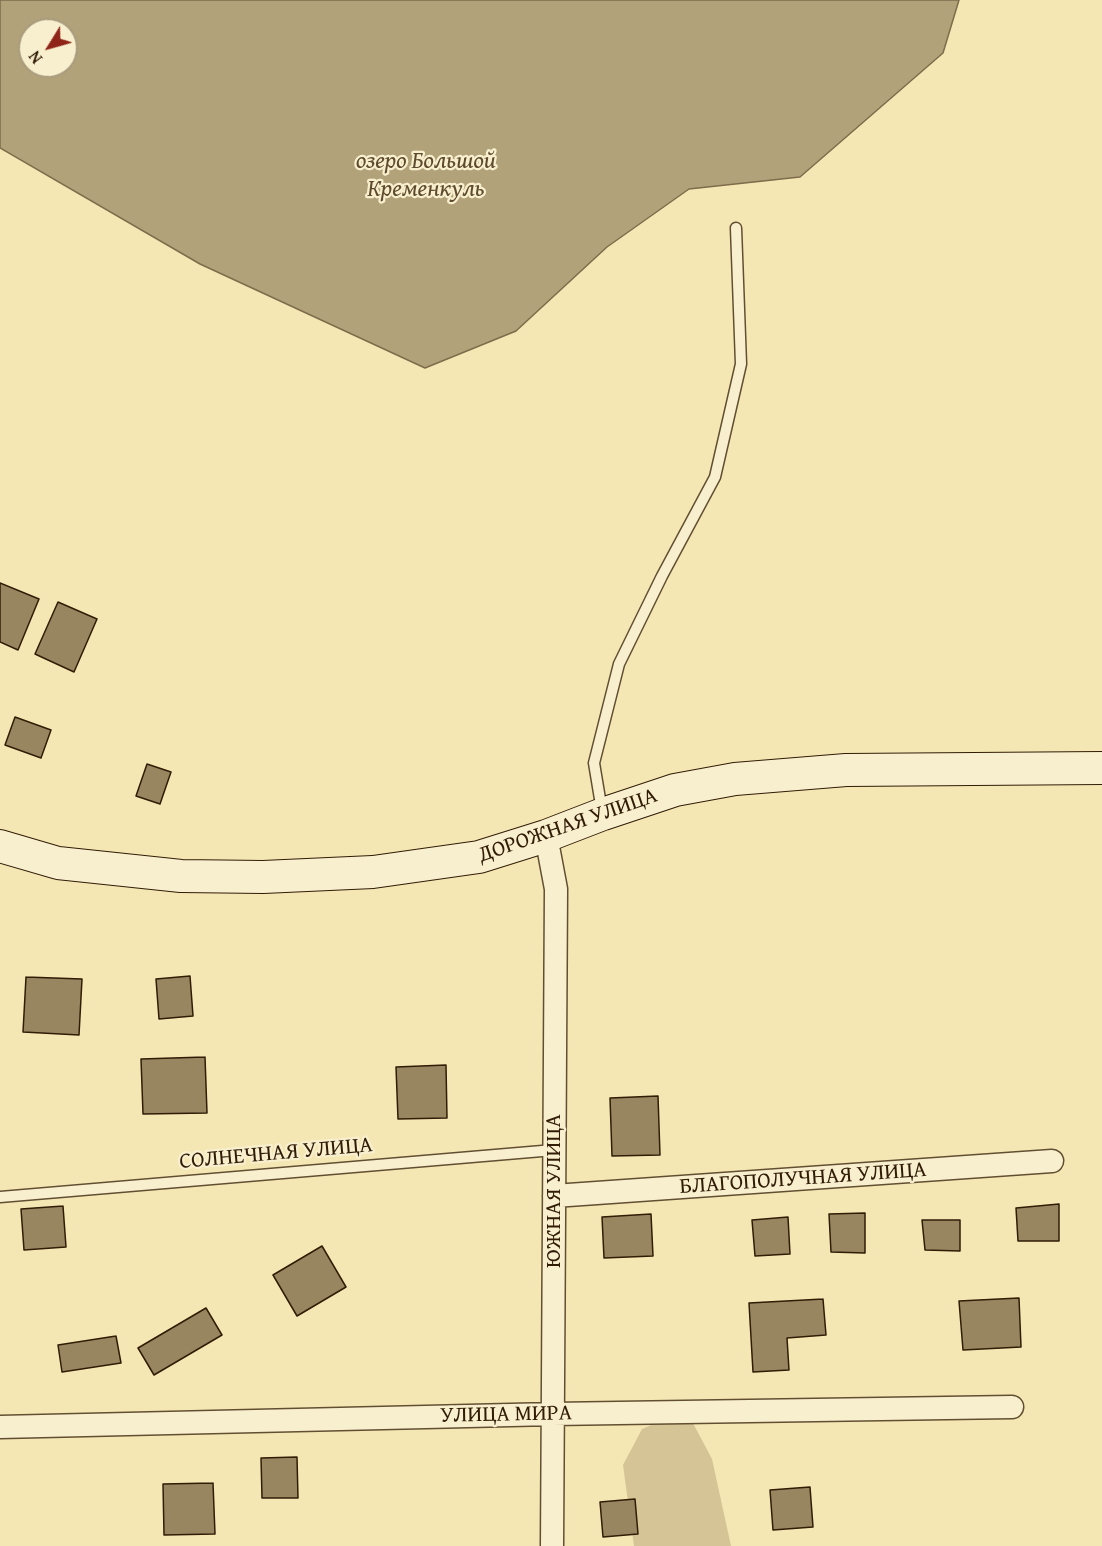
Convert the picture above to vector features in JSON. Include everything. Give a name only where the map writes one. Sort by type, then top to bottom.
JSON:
[{"type":"street","name":"ДОРОЖНАЯ УЛИЦА","points":[[0,846],[58,863],[181,876],[262,877],[373,872],[479,858],[675,790],[735,779],[846,770],[1102,768]]},
{"type":"street","name":"ЮЖНАЯ УЛИЦА","points":[[546,836],[556,889],[552,1546]]},
{"type":"street","name":"БЛАГОПОЛУЧНАЯ УЛИЦА","points":[[554,1196],[1052,1161]]},
{"type":"street","name":"УЛИЦА МИРА","points":[[0,1427],[553,1414],[1012,1407]]},
{"type":"lane","points":[[603,814],[594,763],[619,664],[662,576],[715,477],[741,364],[736,228]]},
{"type":"lane","name":"СОЛНЕЧНАЯ УЛИЦА","points":[[0,1197],[554,1150]]},
{"type":"shaded area","points":[[686,1410],[712,1459],[731,1546],[634,1546],[623,1465],[642,1429]]},
{"type":"water","name":"озеро Большой Кременкуль","points":[[0,0],[959,0],[943,53],[800,177],[689,189],[607,247],[516,331],[425,368],[200,264],[0,148]]},
{"type":"building","points":[[0,583],[39,599],[18,650],[0,642]]},
{"type":"building","points":[[58,602],[97,619],[74,672],[35,654]]},
{"type":"building","points":[[15,717],[51,730],[41,758],[5,745]]},
{"type":"building","points":[[147,764],[171,772],[160,804],[136,796]]},
{"type":"building","points":[[190,976],[193,1016],[159,1019],[156,979]]},
{"type":"building","points":[[26,977],[82,979],[79,1035],[23,1032]]},
{"type":"building","points":[[205,1057],[207,1113],[143,1114],[141,1059]]},
{"type":"building","points":[[446,1065],[447,1118],[398,1119],[396,1067]]},
{"type":"building","points":[[658,1096],[660,1155],[612,1156],[610,1098]]},
{"type":"building","points":[[1059,1204],[1059,1241],[1018,1241],[1016,1208]]},
{"type":"building","points":[[63,1206],[66,1247],[24,1250],[21,1209]]},
{"type":"building","points":[[865,1213],[865,1253],[831,1252],[829,1214]]},
{"type":"building","points":[[651,1214],[653,1256],[604,1258],[602,1217]]},
{"type":"building","points":[[788,1217],[790,1254],[755,1256],[752,1220]]},
{"type":"building","points":[[922,1220],[960,1220],[960,1251],[925,1250]]},
{"type":"building","points":[[322,1246],[346,1287],[297,1316],[273,1275]]},
{"type":"building","points":[[1019,1298],[1021,1347],[963,1350],[959,1301]]},
{"type":"building","points":[[823,1299],[826,1335],[787,1338],[789,1370],[753,1372],[749,1303]]},
{"type":"building","points":[[206,1308],[222,1335],[154,1375],[138,1348]]},
{"type":"building","points":[[116,1336],[121,1363],[62,1372],[58,1345]]},
{"type":"building","points":[[297,1457],[298,1498],[262,1498],[261,1458]]},
{"type":"building","points":[[213,1483],[215,1534],[164,1535],[163,1484]]},
{"type":"building","points":[[810,1487],[813,1527],[773,1530],[770,1490]]},
{"type":"building","points":[[635,1499],[638,1534],[603,1537],[600,1502]]}]
